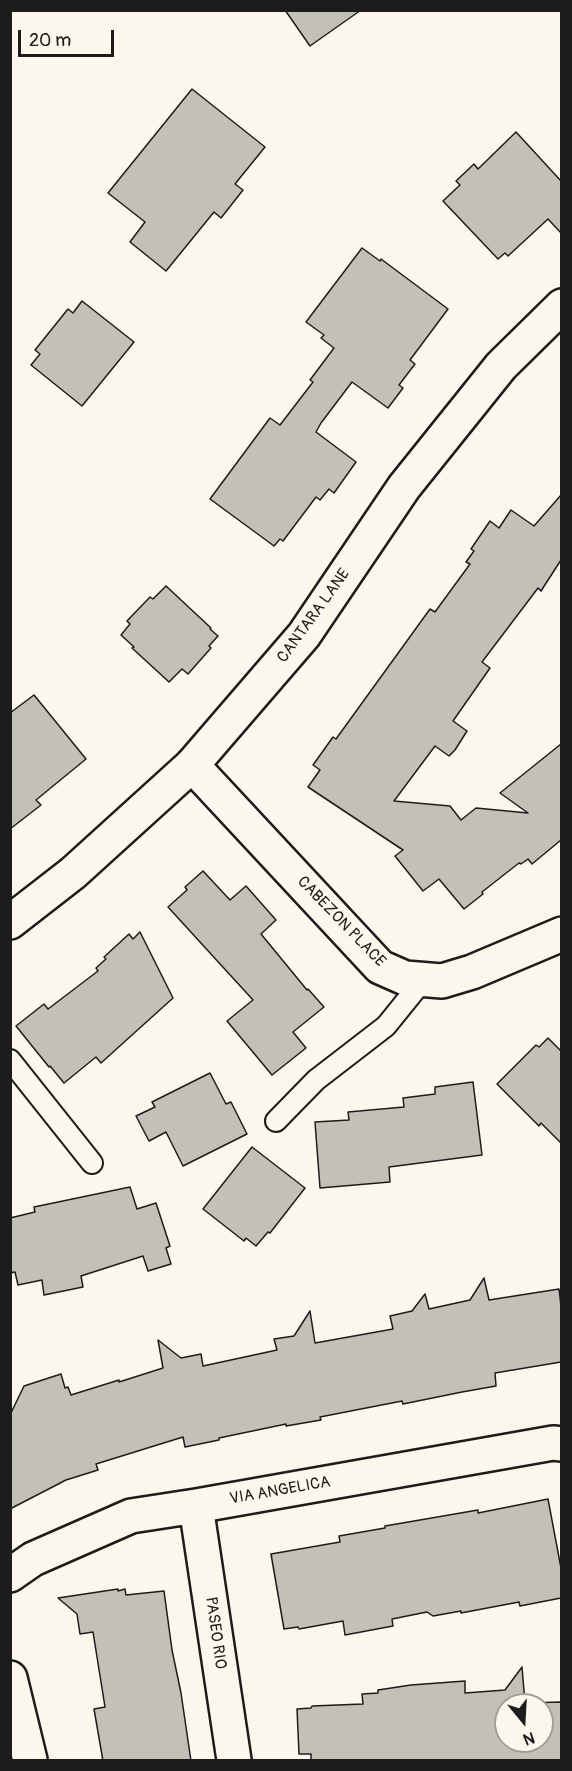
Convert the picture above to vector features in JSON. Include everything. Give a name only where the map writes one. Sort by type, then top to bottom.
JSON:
[{"type":"street","name":"CANTARA LANE","points":[[10,922],[72,873],[192,765],[304,635],[404,487],[493,375],[561,306]]},
{"type":"street","name":"CABEZON PLACE","points":[[192,765],[380,967],[405,978],[442,981],[472,972],[561,934]]},
{"type":"street","name":"VIA ANGELICA","points":[[10,1575],[33,1559],[131,1516],[553,1443],[561,1444]]},
{"type":"street","name":"PASEO RIO","points":[[196,1506],[234,1761]]},
{"type":"street","points":[[10,1678],[30,1761]]},
{"type":"lane","points":[[276,1121],[316,1080],[386,1026],[424,979]]},
{"type":"lane","points":[[10,1059],[92,1163]]},
{"type":"building","points":[[285,10],[361,10],[310,46]]},
{"type":"building","points":[[192,89],[265,147],[235,184],[243,190],[221,218],[214,212],[166,271],[130,242],[145,222],[108,193]]},
{"type":"building","points":[[516,132],[561,181],[561,233],[548,219],[508,256],[505,253],[498,259],[443,201],[460,185],[456,181],[474,164],[478,169]]},
{"type":"building","points":[[362,248],[380,261],[381,259],[448,309],[410,360],[415,364],[399,385],[403,388],[388,408],[352,382],[321,423],[316,432],[356,462],[334,493],[329,489],[320,500],[316,497],[283,541],[280,539],[274,546],[210,499],[270,418],[280,425],[313,382],[310,380],[334,348],[321,338],[324,335],[306,322]]},
{"type":"building","points":[[82,301],[134,342],[82,406],[31,365],[40,354],[35,350],[68,309],[73,313]]},
{"type":"building","points":[[561,495],[561,560],[541,591],[538,588],[482,662],[490,668],[453,721],[467,731],[455,750],[449,756],[435,746],[394,801],[450,806],[461,820],[476,808],[528,813],[500,793],[561,744],[561,840],[532,864],[528,859],[519,863],[464,909],[439,879],[423,891],[395,856],[403,850],[308,787],[320,770],[313,765],[333,737],[336,739],[430,609],[435,612],[470,564],[466,562],[474,551],[471,549],[490,521],[499,528],[511,510],[534,526]]},
{"type":"building","points":[[166,586],[218,636],[209,646],[211,648],[188,674],[182,669],[169,682],[121,635],[130,624],[127,621],[150,597],[153,599]]},
{"type":"building","points":[[34,695],[86,759],[36,800],[41,805],[10,829],[10,713]]},
{"type":"building","points":[[203,871],[230,900],[246,886],[276,920],[261,934],[324,1007],[293,1032],[306,1048],[272,1075],[227,1021],[253,1000],[168,907]]},
{"type":"building","points":[[140,932],[173,998],[101,1063],[96,1057],[64,1083],[16,1026],[44,1004],[48,1009],[98,971],[96,968],[106,959],[104,957],[129,934],[133,939]]},
{"type":"building","points":[[548,1038],[561,1051],[561,1143],[541,1123],[539,1126],[497,1084],[536,1045],[539,1047]]},
{"type":"building","points":[[210,1073],[226,1104],[231,1102],[247,1134],[183,1166],[166,1132],[149,1141],[136,1116],[155,1107],[152,1102]]},
{"type":"building","points":[[473,1082],[482,1155],[389,1167],[390,1182],[320,1188],[315,1122],[349,1120],[348,1112],[404,1107],[403,1098],[435,1094],[435,1087]]},
{"type":"building","points":[[252,1147],[305,1188],[270,1233],[268,1232],[256,1246],[246,1238],[244,1241],[203,1209]]},
{"type":"building","points":[[130,1187],[137,1209],[156,1203],[170,1246],[166,1248],[171,1264],[148,1271],[143,1256],[81,1276],[83,1287],[44,1295],[42,1280],[18,1285],[15,1272],[10,1273],[10,1218],[35,1212],[34,1207]]},
{"type":"building","points":[[484,1278],[489,1300],[559,1289],[561,1362],[495,1373],[496,1386],[320,1417],[321,1420],[286,1426],[286,1424],[185,1447],[183,1437],[96,1464],[98,1470],[66,1480],[10,1509],[10,1415],[24,1386],[61,1374],[65,1388],[68,1387],[71,1395],[163,1368],[158,1340],[181,1358],[201,1354],[203,1366],[277,1350],[274,1339],[294,1336],[310,1311],[315,1343],[393,1329],[390,1316],[412,1311],[425,1294],[429,1309],[470,1300]]},
{"type":"building","points":[[548,1499],[561,1568],[561,1598],[520,1606],[519,1602],[433,1616],[427,1612],[392,1619],[393,1626],[345,1635],[343,1621],[299,1629],[298,1627],[284,1629],[271,1554],[340,1542],[339,1536],[385,1528],[385,1526],[478,1510],[478,1513]]},
{"type":"building","points":[[118,1589],[118,1591],[125,1589],[126,1595],[164,1591],[191,1761],[103,1761],[94,1709],[105,1707],[93,1632],[80,1634],[77,1614],[58,1598]]},
{"type":"building","points":[[522,1667],[524,1693],[494,1693],[494,1753],[554,1753],[554,1702],[561,1702],[561,1761],[311,1761],[311,1754],[299,1754],[297,1709],[312,1706],[363,1704],[362,1694],[378,1693],[378,1690],[411,1685],[465,1681],[465,1693],[505,1690]]}]
